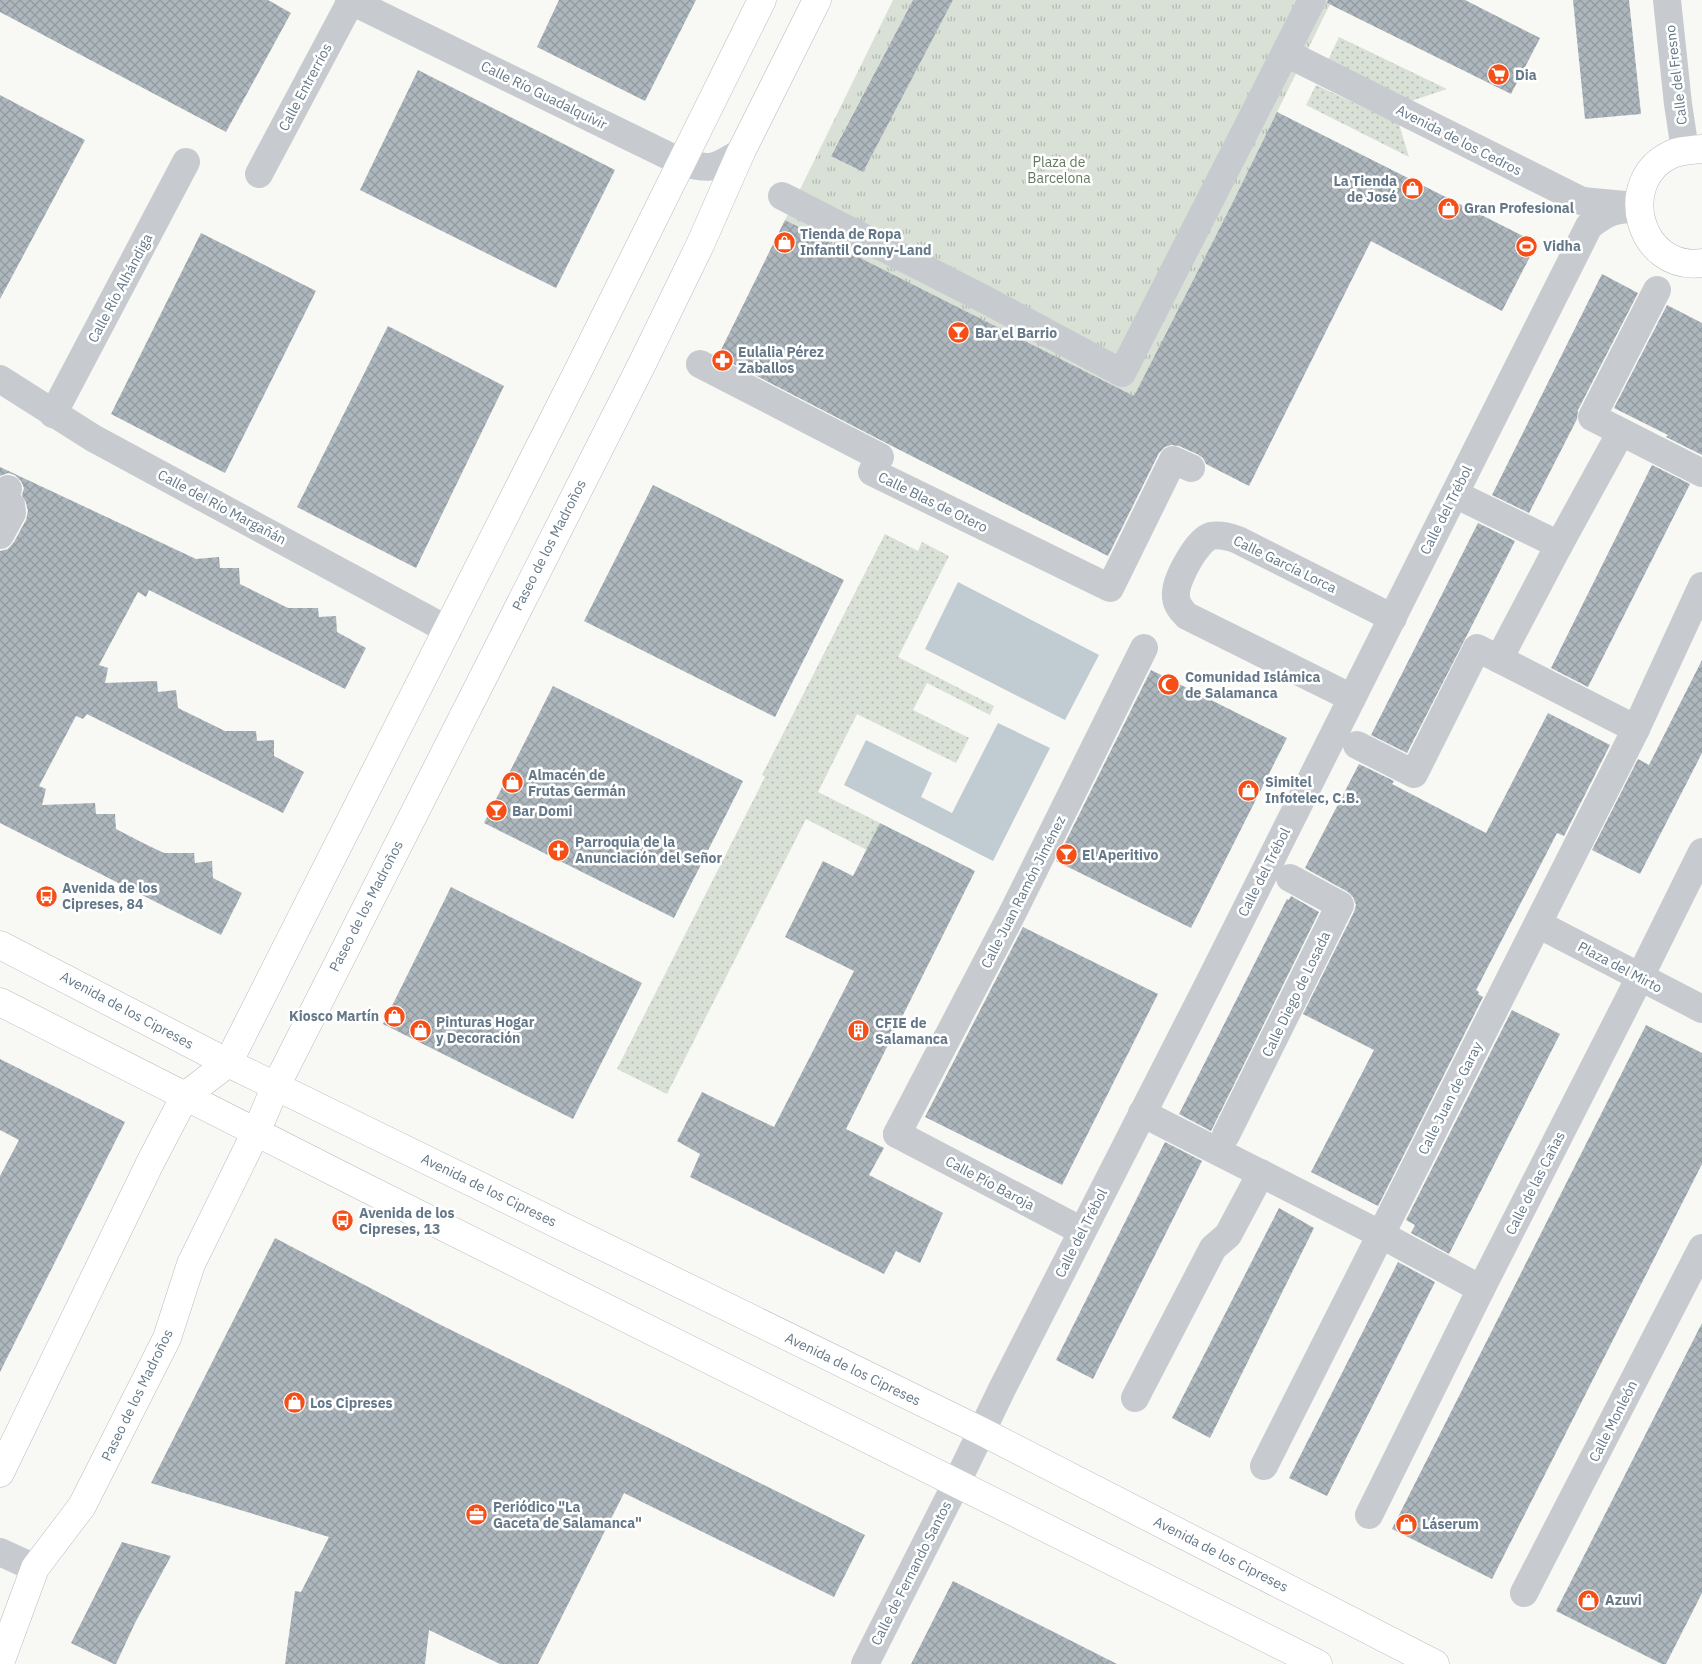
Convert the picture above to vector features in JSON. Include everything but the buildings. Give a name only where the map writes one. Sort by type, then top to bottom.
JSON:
[{"type":"main road","points":[[0,1473],[150,1163],[185,1096],[228,1063],[448,630],[762,0]]},
{"type":"main road","points":[[741,152],[817,0]]},
{"type":"main road","points":[[1694,150],[1671,155],[1652,169],[1640,194],[1638,207],[1641,223],[1646,235],[1658,250],[1673,260],[1693,264],[1702,263]]},
{"type":"main road","name":"Paseo de los Madroños","points":[[0,1663],[35,1568],[82,1506],[167,1338],[191,1264],[256,1132],[276,1086],[700,246],[741,152]]},
{"type":"main road","name":"Avenida de los Cipreses","points":[[0,945],[228,1063],[981,1431],[1435,1664]]},
{"type":"main road","points":[[0,1002],[1318,1664]]},
{"type":"street","points":[[782,196],[984,299],[1122,373],[1312,0]]},
{"type":"street","name":"Calle del Fresno","points":[[1667,0],[1678,104],[1694,150]]},
{"type":"street","name":"Calle Río Guadalquivir","points":[[350,1],[681,162],[700,168],[712,167],[741,152]]},
{"type":"street","name":"Calle Entrerríos","points":[[259,174],[350,1]]},
{"type":"street","name":"Avenida de los Cedros","points":[[1286,53],[1582,201],[1638,207]]},
{"type":"street","name":"Calle Río Alhándiga","points":[[53,414],[186,162]]},
{"type":"street","name":"Calle del Trébol","points":[[981,1431],[1590,226],[1602,216],[1618,209],[1638,207]]},
{"type":"street","points":[[1657,290],[1592,417],[1692,468]]},
{"type":"street","name":"Calle Blas de Otero","points":[[700,364],[880,457],[872,472],[1110,588],[1173,460],[1191,468]]},
{"type":"street","name":"Calle del Río Margañán","points":[[0,379],[93,438],[448,630]]},
{"type":"street","points":[[1499,659],[1621,432]]},
{"type":"street","points":[[0,535],[12,513],[11,505],[2,501],[8,489]]},
{"type":"street","points":[[1455,494],[1559,545]]},
{"type":"street","name":"Calle García Lorca","points":[[1352,698],[1187,616],[1177,606],[1176,592],[1184,570],[1199,545],[1210,536],[1224,536],[1238,540],[1393,618]]},
{"type":"street","name":"Calle Juan de Garay","points":[[1264,1466],[1698,604]]},
{"type":"street","name":"Calle Juan Ramón Jiménez","points":[[898,1134],[1014,910],[1144,648]]},
{"type":"street","points":[[1357,745],[1414,774],[1477,648],[1636,729]]},
{"type":"street","name":"Calle de las Cañas","points":[[1369,1515],[1702,852]]},
{"type":"street","name":"Calle Diego de Losada","points":[[1226,1135],[1340,905],[1290,878]]},
{"type":"street","name":"Plaza del Mirto","points":[[1538,924],[1702,1009]]},
{"type":"street","points":[[1142,1113],[1380,1234],[1481,1289]]},
{"type":"street","name":"Calle Pío Baroja","points":[[898,1134],[1082,1231]]},
{"type":"street","points":[[1135,1398],[1213,1248],[1228,1235],[1261,1173]]},
{"type":"street","name":"Calle Monleón","points":[[1524,1593],[1702,1248]]},
{"type":"street","points":[[957,1482],[981,1431]]},
{"type":"street","name":"Calle de Fernando Santos","points":[[865,1664],[957,1482]]},
{"type":"street","points":[[0,1552],[35,1568]]},
{"type":"green space","name":"Plaza de Barcelona","points":[[893,0],[913,0],[831,155],[862,172],[953,0],[1332,0],[1229,210],[1134,396],[785,220]]},
{"type":"green space","points":[[1339,37],[1447,89],[1411,101],[1328,60]]},
{"type":"green space","points":[[1316,85],[1399,124],[1409,157],[1306,105]]},
{"type":"green space","points":[[885,534],[918,551],[922,542],[949,556],[898,657],[994,706],[990,715],[927,683],[913,710],[969,738],[956,763],[857,714],[818,792],[880,823],[867,850],[806,819],[667,1094],[617,1069],[765,777],[762,775]]},
{"type":"shaded area","points":[[958,582],[1099,655],[1065,720],[925,649]]},
{"type":"shaded area","points":[[998,723],[1050,748],[993,861],[844,785],[866,740],[932,773],[921,797],[952,813]]},
{"type":"place","name":"Dia","points":[[1499,75]]},
{"type":"place","name":"La Tienda de José","points":[[1413,189]]},
{"type":"place","name":"Gran Profesional","points":[[1448,208]]},
{"type":"place","name":"Tienda de Ropa Infantil Conny-Land","points":[[784,242]]},
{"type":"place","name":"Vidha","points":[[1527,246]]},
{"type":"place","name":"Bar el Barrio","points":[[959,333]]},
{"type":"place","name":"Eulalia Pérez Zaballos","points":[[722,360]]},
{"type":"place","name":"Comunidad Islámica de Salamanca","points":[[1169,685]]},
{"type":"place","name":"Almacén de Frutas Germán","points":[[512,783]]},
{"type":"place","name":"Simitel Infotelec, C.B.","points":[[1249,790]]},
{"type":"place","name":"Bar Domi","points":[[496,811]]},
{"type":"place","name":"Parroquia de la Anunciación del Señor","points":[[559,850]]},
{"type":"place","name":"El Aperitivo","points":[[1066,855]]},
{"type":"place","name":"Avenida de los Cipreses, 84","points":[[46,896]]},
{"type":"place","name":"Kiosco Martín","points":[[395,1016]]},
{"type":"place","name":"Pinturas Hogar y Decoración","points":[[420,1030]]},
{"type":"place","name":"CFIE de Salamanca","points":[[859,1031]]},
{"type":"place","name":"Avenida de los Cipreses, 13","points":[[343,1221]]},
{"type":"place","name":"Los Cipreses","points":[[294,1403]]},
{"type":"place","name":"Periódico \"La Gaceta de Salamanca\"","points":[[477,1515]]},
{"type":"place","name":"Láserum","points":[[1406,1524]]},
{"type":"place","name":"Azuvi","points":[[1589,1600]]}]
